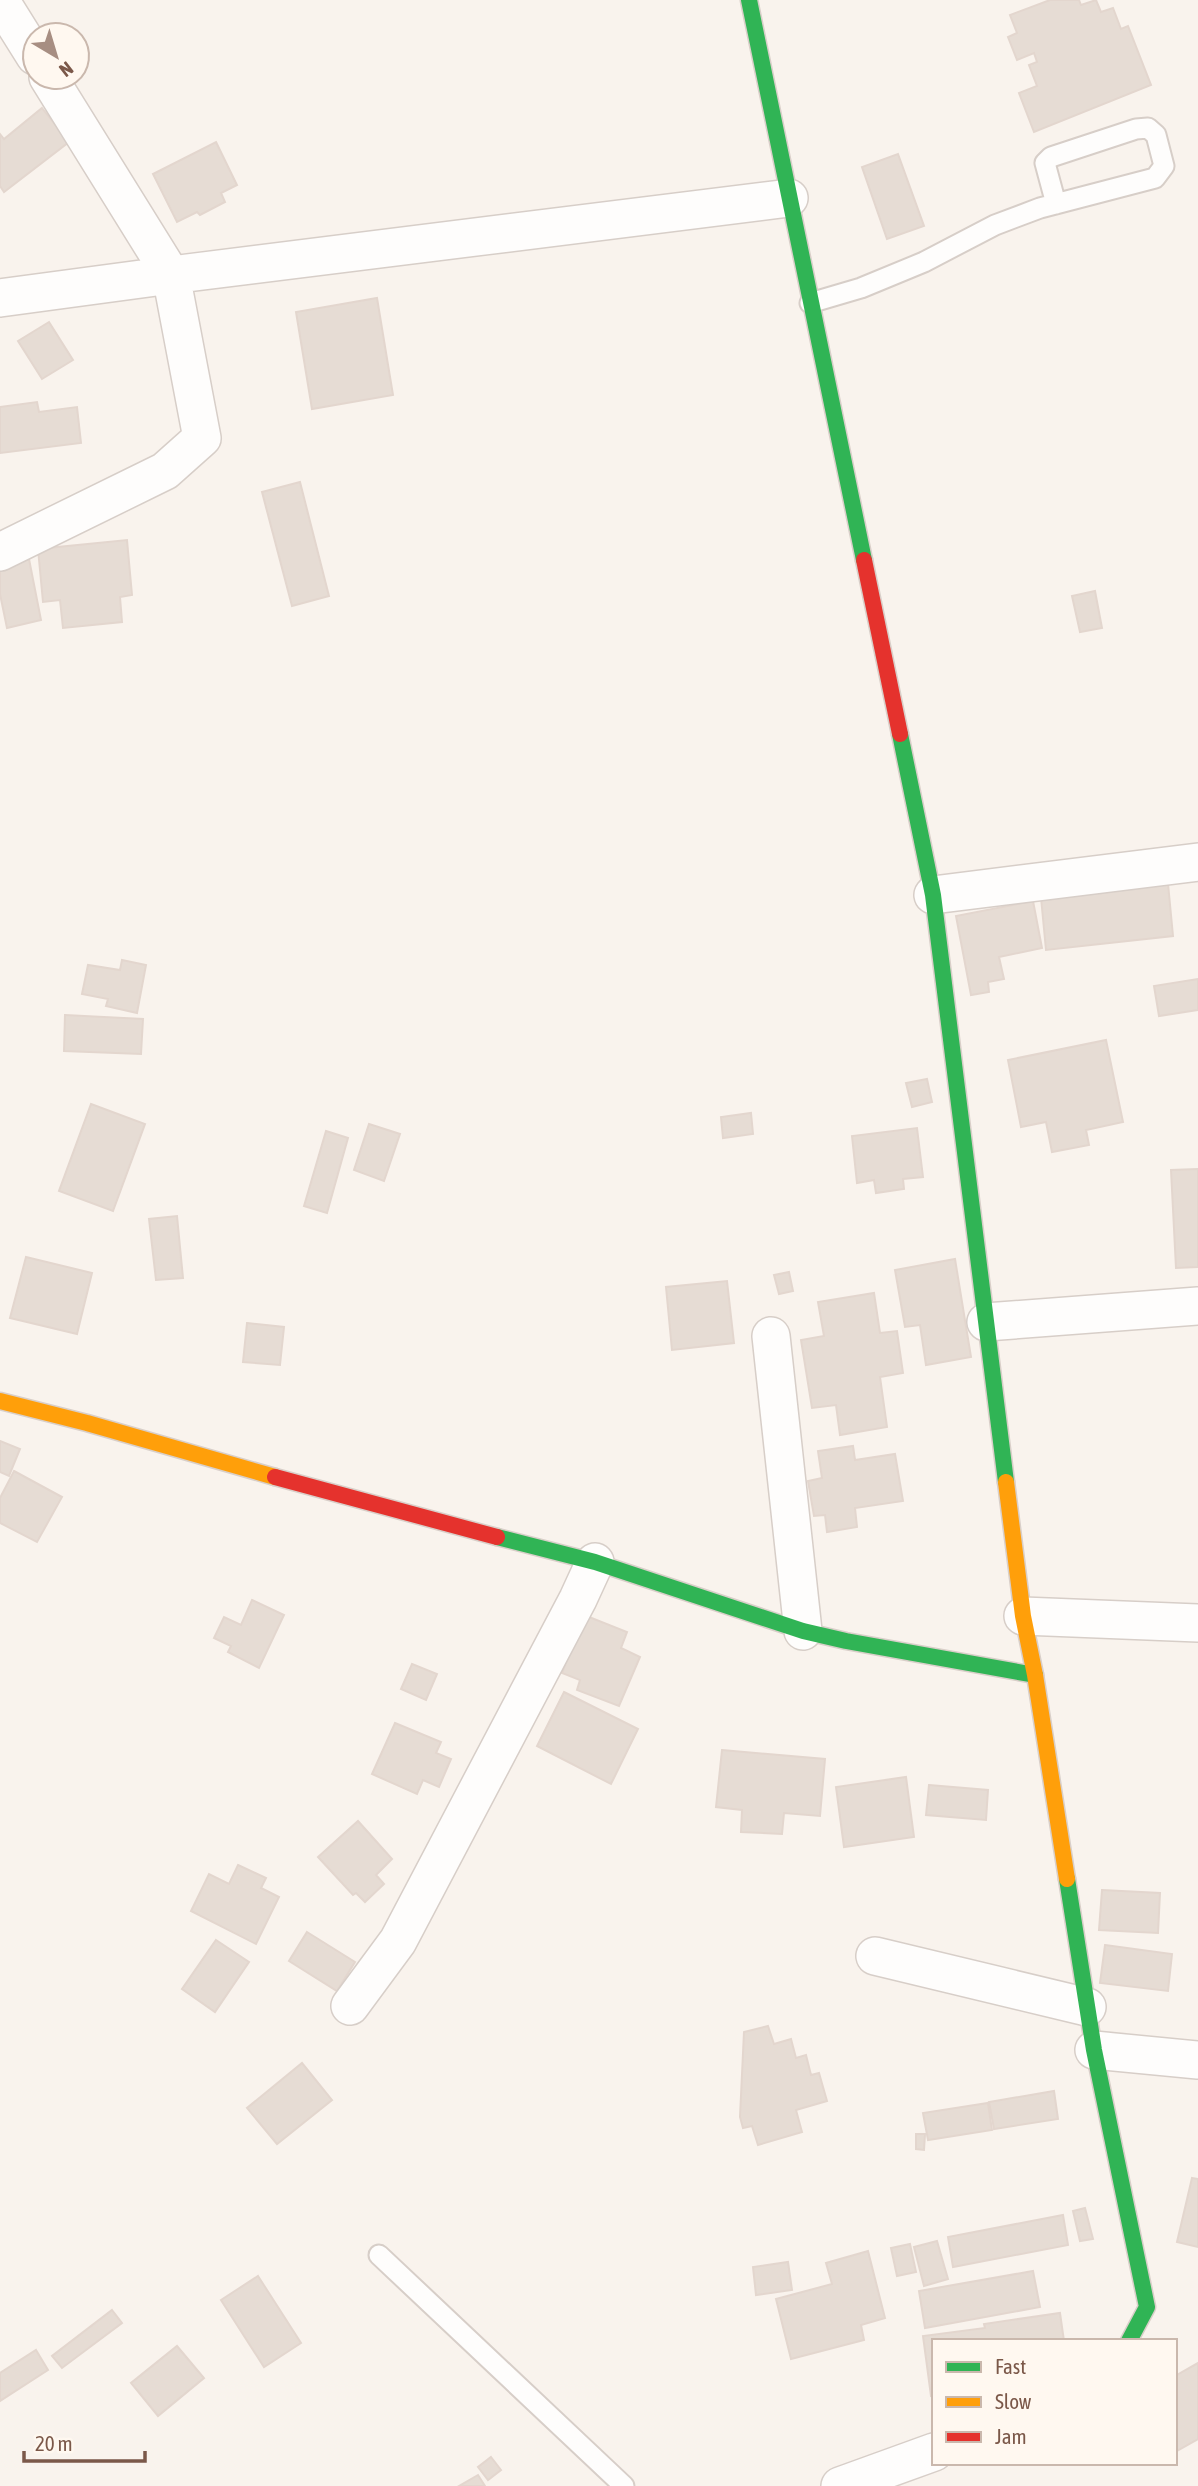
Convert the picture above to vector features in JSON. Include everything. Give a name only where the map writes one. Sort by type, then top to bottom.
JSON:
[{"type":"street","points":[[0,0],[21,34]]},
{"type":"street","points":[[749,0],[933,895],[1023,1616],[1035,1675],[1094,2050],[1147,2307],[1130,2339]]},
{"type":"street","points":[[0,552],[165,471],[202,438],[171,275],[57,91]]},
{"type":"street","points":[[0,298],[789,198]]},
{"type":"street","points":[[933,895],[1198,862]]},
{"type":"street","points":[[986,1322],[1198,1306]]},
{"type":"street","points":[[771,1336],[803,1631]]},
{"type":"street","points":[[0,1401],[372,1504],[595,1562],[803,1631],[846,1642],[1035,1675]]},
{"type":"street","points":[[350,2006],[398,1941],[572,1611],[595,1562]]},
{"type":"street","points":[[1023,1616],[1198,1623]]},
{"type":"street","points":[[875,1956],[1087,2007]]},
{"type":"street","points":[[1094,2050],[1198,2060]]},
{"type":"street","points":[[840,2486],[932,2453]]},
{"type":"lane","points":[[810,303],[861,288],[924,262],[995,225],[1056,204],[1155,178],[1164,166],[1156,135],[1149,128],[1136,129],[1051,157],[1045,163],[1056,204]]},
{"type":"lane","points":[[379,2255],[624,2486]]},
{"type":"building","points":[[1050,0],[1079,0],[1081,5],[1096,0],[1101,12],[1113,8],[1121,29],[1128,26],[1151,85],[1034,132],[1019,93],[1037,86],[1029,65],[1037,62],[1034,53],[1017,60],[1008,37],[1017,33],[1010,15]]},
{"type":"building","points":[[42,108],[69,142],[4,192],[0,186],[0,134],[4,139]]},
{"type":"building","points":[[216,142],[237,185],[221,193],[225,202],[200,215],[197,212],[177,222],[153,174]]},
{"type":"building","points":[[898,154],[924,226],[887,239],[862,167]]},
{"type":"building","points":[[377,298],[393,395],[312,409],[296,312]]},
{"type":"building","points":[[49,322],[73,360],[42,379],[18,341]]},
{"type":"building","points":[[37,402],[39,412],[77,407],[81,443],[0,453],[0,407]]},
{"type":"building","points":[[300,482],[329,596],[292,606],[262,492]]},
{"type":"building","points":[[127,540],[132,595],[120,597],[122,622],[63,628],[60,600],[43,602],[38,549]]},
{"type":"building","points":[[29,559],[41,620],[7,628],[0,594],[0,566]]},
{"type":"building","points":[[1095,591],[1102,628],[1080,632],[1072,596]]},
{"type":"building","points":[[1167,873],[1173,936],[1046,950],[1040,887]]},
{"type":"building","points":[[1033,901],[1042,948],[999,957],[1004,979],[988,982],[989,992],[971,995],[956,916]]},
{"type":"building","points":[[122,960],[146,965],[137,1013],[106,1006],[108,999],[82,994],[88,965],[120,970]]},
{"type":"building","points":[[1198,979],[1198,1010],[1159,1016],[1154,986]]},
{"type":"building","points":[[65,1015],[143,1019],[141,1054],[64,1051]]},
{"type":"building","points":[[1106,1040],[1123,1122],[1086,1130],[1089,1145],[1052,1152],[1046,1122],[1021,1127],[1008,1060]]},
{"type":"building","points":[[927,1079],[932,1102],[912,1107],[906,1083]]},
{"type":"building","points":[[91,1104],[145,1124],[113,1211],[59,1191]]},
{"type":"building","points":[[751,1113],[753,1134],[723,1138],[721,1117]]},
{"type":"building","points":[[369,1124],[400,1134],[384,1181],[354,1170]]},
{"type":"building","points":[[917,1128],[923,1177],[903,1179],[904,1189],[876,1193],[874,1180],[857,1183],[852,1136]]},
{"type":"building","points":[[326,1131],[348,1138],[327,1213],[304,1206]]},
{"type":"building","points":[[1198,1169],[1198,1267],[1176,1268],[1171,1170]]},
{"type":"building","points":[[177,1216],[183,1278],[156,1280],[149,1219]]},
{"type":"building","points":[[26,1257],[92,1273],[77,1334],[10,1318]]},
{"type":"building","points":[[955,1259],[971,1357],[926,1365],[920,1325],[905,1327],[895,1270]]},
{"type":"building","points":[[789,1272],[793,1291],[779,1294],[774,1275]]},
{"type":"building","points":[[727,1281],[734,1343],[672,1350],[666,1287]]},
{"type":"building","points":[[874,1293],[880,1333],[897,1331],[903,1373],[880,1377],[887,1427],[840,1435],[836,1405],[812,1408],[801,1340],[824,1336],[818,1302]]},
{"type":"building","points":[[247,1323],[284,1327],[280,1365],[243,1362]]},
{"type":"building","points":[[0,1441],[20,1449],[9,1476],[0,1472]]},
{"type":"building","points":[[853,1446],[855,1460],[895,1454],[903,1501],[855,1508],[857,1527],[827,1532],[825,1515],[814,1516],[808,1481],[822,1478],[818,1451]]},
{"type":"building","points":[[14,1471],[62,1497],[37,1542],[0,1523],[0,1498]]},
{"type":"building","points":[[252,1600],[284,1615],[259,1668],[228,1652],[231,1646],[214,1638],[224,1617],[241,1625]]},
{"type":"building","points":[[584,1615],[627,1632],[621,1648],[640,1657],[619,1706],[577,1690],[580,1680],[562,1673]]},
{"type":"building","points":[[412,1664],[437,1674],[426,1700],[401,1689]]},
{"type":"building","points":[[564,1692],[638,1729],[611,1784],[537,1746]]},
{"type":"building","points":[[395,1723],[441,1742],[436,1753],[451,1759],[439,1787],[423,1780],[417,1794],[372,1774]]},
{"type":"building","points":[[722,1750],[825,1759],[820,1816],[784,1813],[782,1834],[741,1832],[742,1810],[716,1807]]},
{"type":"building","points":[[906,1777],[914,1837],[844,1847],[836,1787]]},
{"type":"building","points":[[929,1785],[988,1790],[986,1820],[926,1815]]},
{"type":"building","points":[[358,1821],[392,1859],[376,1875],[384,1884],[365,1902],[356,1893],[353,1895],[318,1857]]},
{"type":"building","points":[[238,1865],[266,1878],[261,1888],[279,1897],[256,1944],[191,1911],[209,1874],[229,1884]]},
{"type":"building","points":[[1102,1890],[1160,1893],[1158,1933],[1099,1930]]},
{"type":"building","points":[[307,1932],[355,1962],[337,1991],[289,1961]]},
{"type":"building","points":[[216,1940],[249,1962],[215,2012],[182,1989]]},
{"type":"building","points":[[1105,1945],[1172,1954],[1168,1991],[1100,1983]]},
{"type":"building","points":[[768,2026],[774,2044],[791,2039],[796,2058],[806,2055],[811,2075],[819,2073],[827,2101],[796,2110],[802,2132],[758,2145],[752,2126],[743,2128],[740,2117],[744,2032]]},
{"type":"building","points":[[302,2063],[332,2100],[277,2144],[247,2108]]},
{"type":"building","points":[[1054,2091],[1058,2119],[994,2129],[989,2102]]},
{"type":"building","points":[[988,2103],[992,2130],[928,2140],[923,2113]]},
{"type":"building","points":[[916,2134],[925,2134],[924,2150],[916,2149]]},
{"type":"building","points":[[1192,2178],[1198,2179],[1198,2247],[1177,2242]]},
{"type":"building","points":[[1085,2208],[1093,2239],[1080,2241],[1073,2211]]},
{"type":"building","points":[[1063,2215],[1068,2245],[953,2267],[948,2237]]},
{"type":"building","points":[[937,2241],[948,2279],[924,2286],[914,2247]]},
{"type":"building","points":[[910,2244],[916,2272],[897,2276],[891,2248]]},
{"type":"building","points":[[868,2251],[885,2318],[861,2325],[864,2340],[791,2359],[776,2299],[832,2284],[826,2263]]},
{"type":"building","points":[[788,2262],[792,2290],[756,2295],[753,2267]]},
{"type":"building","points":[[1033,2271],[1040,2307],[925,2328],[919,2291]]},
{"type":"building","points":[[258,2276],[301,2343],[264,2367],[221,2300]]},
{"type":"building","points":[[112,2310],[122,2323],[62,2368],[52,2356]]},
{"type":"building","points":[[1060,2313],[1064,2339],[932,2339],[931,2396],[923,2336],[985,2328],[984,2324]]},
{"type":"building","points":[[177,2346],[204,2378],[158,2416],[131,2383]]},
{"type":"building","points":[[36,2350],[48,2370],[0,2401],[0,2373]]},
{"type":"building","points":[[1198,2363],[1198,2439],[1177,2451],[1177,2375]]},
{"type":"building","points":[[491,2457],[501,2470],[488,2480],[478,2467]]},
{"type":"building","points":[[478,2475],[485,2486],[459,2486]]},
{"type":"traffic: fast","points":[[749,0],[864,560]]},
{"type":"traffic: fast","points":[[900,734],[933,895],[1006,1482]]},
{"type":"traffic: fast","points":[[497,1537],[595,1562],[803,1631],[1035,1675]]},
{"type":"traffic: fast","points":[[1067,1879],[1094,2050],[1147,2307],[1130,2339]]},
{"type":"traffic: slow","points":[[0,1401],[275,1477]]},
{"type":"traffic: slow","points":[[1006,1482],[1023,1616],[1035,1675],[1067,1879]]},
{"type":"traffic: jam","points":[[864,560],[900,734]]},
{"type":"traffic: jam","points":[[275,1477],[497,1537]]}]
